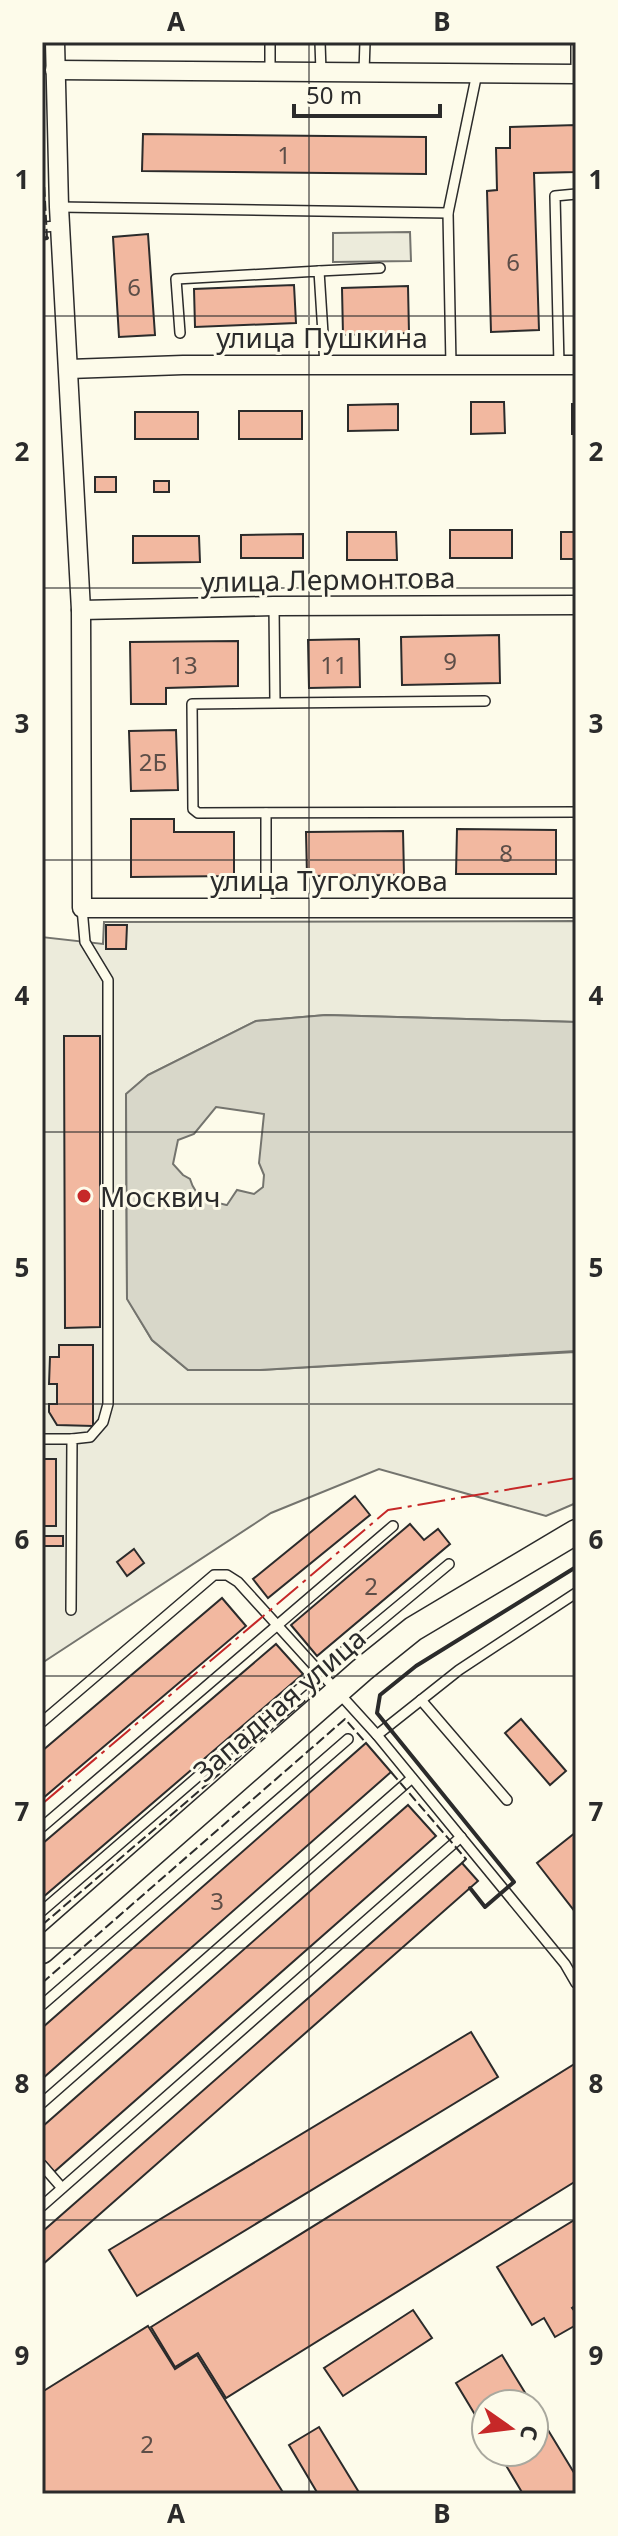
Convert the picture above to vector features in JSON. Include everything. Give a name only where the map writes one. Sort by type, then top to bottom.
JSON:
[{"type":"street","points":[[55,42],[59,207],[51,226],[69,369],[81,610],[82,908]]},
{"type":"street","points":[[55,70],[576,74]]},
{"type":"street","name":"улица Пушкина","points":[[69,369],[183,365],[568,365]]},
{"type":"street","name":"улица Лермонтова","points":[[81,610],[576,605]]},
{"type":"street","name":"улица Туголукова","points":[[82,908],[576,908]]},
{"type":"street","name":"Западная улица","points":[[42,1951],[413,1629],[576,1532]]},
{"type":"lane","points":[[270,42],[270,71]]},
{"type":"lane","points":[[320,42],[321,72]]},
{"type":"lane","points":[[364,72],[365,42]]},
{"type":"lane","points":[[576,42],[576,74]]},
{"type":"lane","points":[[451,365],[448,213],[477,73]]},
{"type":"lane","points":[[568,365],[555,196],[576,194]]},
{"type":"lane","points":[[59,207],[448,213]]},
{"type":"lane","points":[[180,333],[176,279],[380,268]]},
{"type":"lane","points":[[319,271],[325,365]]},
{"type":"lane","points":[[274,606],[275,702]]},
{"type":"lane","points":[[485,701],[192,704],[194,812],[576,812]]},
{"type":"lane","points":[[266,813],[266,908]]},
{"type":"lane","points":[[42,1439],[90,1437],[103,1422],[108,1404],[108,980],[85,942],[82,908]]},
{"type":"lane","points":[[71,1610],[72,1439]]},
{"type":"lane","points":[[42,1827],[393,1526]]},
{"type":"lane","points":[[42,1911],[449,1564]]},
{"type":"lane","points":[[42,1722],[214,1575],[227,1575],[238,1582],[377,1735],[565,1964],[576,1983]]},
{"type":"lane","points":[[377,1735],[459,1670],[576,1593]]},
{"type":"lane","points":[[421,1700],[507,1800]]},
{"type":"lane","points":[[42,2005],[348,1739]]},
{"type":"lane","points":[[42,2103],[412,1778]]},
{"type":"lane","points":[[42,2206],[461,1837]]},
{"type":"lane","points":[[42,2165],[62,2188]]},
{"type":"shaded area","points":[[410,232],[411,261],[333,262],[333,233]]},
{"type":"shaded area","name":"Москвич","points":[[576,921],[576,1022],[326,1015],[256,1021],[148,1075],[126,1095],[127,1298],[152,1340],[188,1370],[260,1370],[575,1352],[576,1503],[546,1516],[379,1469],[271,1513],[42,1663],[42,937],[103,944],[104,922]]},
{"type":"shaded area","points":[[326,1015],[576,1022],[576,1351],[260,1370],[188,1370],[152,1340],[127,1299],[126,1094],[148,1075],[256,1021]],"holes":[[[216,1107],[264,1114],[259,1163],[264,1175],[263,1187],[254,1194],[237,1190],[227,1205],[199,1195],[190,1179],[173,1164],[178,1140],[194,1134]]]},
{"type":"building","points":[[576,125],[576,172],[534,173],[539,330],[491,332],[487,191],[497,190],[496,148],[510,148],[510,127]]},
{"type":"building","points":[[143,134],[426,137],[426,174],[142,171]]},
{"type":"building","points":[[148,234],[155,335],[119,337],[113,237]]},
{"type":"building","points":[[294,285],[296,323],[195,327],[194,289]]},
{"type":"building","points":[[408,286],[409,333],[343,335],[342,288]]},
{"type":"building","points":[[471,402],[504,402],[505,433],[471,434]]},
{"type":"building","points":[[398,404],[398,430],[348,431],[348,405]]},
{"type":"building","points":[[572,404],[576,404],[576,434],[572,434]]},
{"type":"building","points":[[239,411],[302,411],[302,439],[239,439]]},
{"type":"building","points":[[135,412],[198,412],[198,439],[135,439]]},
{"type":"building","points":[[95,477],[116,477],[116,492],[95,492]]},
{"type":"building","points":[[154,481],[169,481],[169,492],[154,492]]},
{"type":"building","points":[[450,530],[512,530],[512,558],[450,558]]},
{"type":"building","points":[[347,532],[396,532],[397,560],[347,560]]},
{"type":"building","points":[[561,532],[576,532],[576,559],[561,559]]},
{"type":"building","points":[[303,534],[303,558],[241,558],[241,535]]},
{"type":"building","points":[[133,536],[199,536],[200,562],[133,563]]},
{"type":"building","points":[[499,635],[500,683],[402,685],[401,637]]},
{"type":"building","points":[[359,639],[360,687],[309,688],[308,640]]},
{"type":"building","points":[[238,641],[238,686],[166,688],[166,704],[131,704],[130,642]]},
{"type":"building","points":[[176,730],[178,790],[131,791],[129,731]]},
{"type":"building","points":[[131,819],[174,819],[174,832],[234,832],[234,876],[131,877]]},
{"type":"building","points":[[457,829],[556,830],[556,874],[456,874]]},
{"type":"building","points":[[403,831],[404,875],[307,876],[306,832]]},
{"type":"building","points":[[106,925],[127,925],[126,949],[106,949]]},
{"type":"building","points":[[64,1036],[100,1036],[100,1327],[65,1328]]},
{"type":"building","points":[[59,1345],[93,1345],[93,1426],[57,1425],[49,1412],[49,1404],[57,1404],[57,1384],[49,1384],[50,1357],[59,1357]]},
{"type":"building","points":[[42,1459],[56,1459],[56,1526],[42,1526]]},
{"type":"building","points":[[355,1496],[370,1515],[268,1598],[253,1579]]},
{"type":"building","points":[[410,1524],[424,1540],[438,1529],[450,1544],[317,1656],[291,1625]]},
{"type":"building","points":[[42,1536],[63,1536],[63,1546],[42,1546]]},
{"type":"building","points":[[134,1549],[144,1563],[127,1576],[117,1562]]},
{"type":"building","points":[[222,1598],[246,1626],[42,1799],[42,1751]]},
{"type":"building","points":[[276,1644],[303,1674],[42,1898],[42,1844]]},
{"type":"building","points":[[521,1719],[566,1771],[550,1785],[505,1733]]},
{"type":"building","points":[[366,1743],[391,1772],[42,2079],[42,2028]]},
{"type":"building","points":[[408,1805],[436,1836],[54,2172],[42,2158],[42,2127]]},
{"type":"building","points":[[576,1832],[576,1913],[537,1863]]},
{"type":"building","points":[[462,1863],[478,1881],[42,2265],[42,2232]]},
{"type":"building","points":[[471,2032],[498,2077],[137,2296],[109,2250]]},
{"type":"building","points":[[576,2063],[576,2181],[226,2398],[198,2353],[175,2367],[151,2327]]},
{"type":"building","points":[[576,2219],[576,2305],[572,2308],[576,2313],[576,2325],[555,2337],[544,2318],[532,2325],[497,2267]]},
{"type":"building","points":[[413,2310],[432,2338],[343,2396],[324,2368]]},
{"type":"building","points":[[148,2326],[175,2369],[197,2355],[284,2494],[42,2494],[42,2392]]},
{"type":"building","points":[[502,2355],[522,2388],[470,2388],[470,2406],[456,2383]]},
{"type":"building","points":[[319,2427],[360,2494],[318,2494],[289,2445]]},
{"type":"building","points":[[550,2433],[576,2476],[576,2494],[523,2494],[508,2468],[550,2468]]},
{"type":"fence","points":[[42,145],[47,238]]},
{"type":"fence","points":[[42,1925],[320,1688]]},
{"type":"fence","points":[[42,1983],[345,1719],[366,1743]]},
{"type":"fence","points":[[391,1772],[466,1859],[462,1863]]},
{"type":"wall","points":[[42,239],[47,238]]},
{"type":"wall","points":[[470,1888],[485,1907],[514,1882],[377,1713],[380,1695],[416,1666],[576,1567]]},
{"type":"power","points":[[42,1804],[388,1510],[576,1478]]},
{"type":"place","name":"Москвич","points":[[84,1196]]}]
